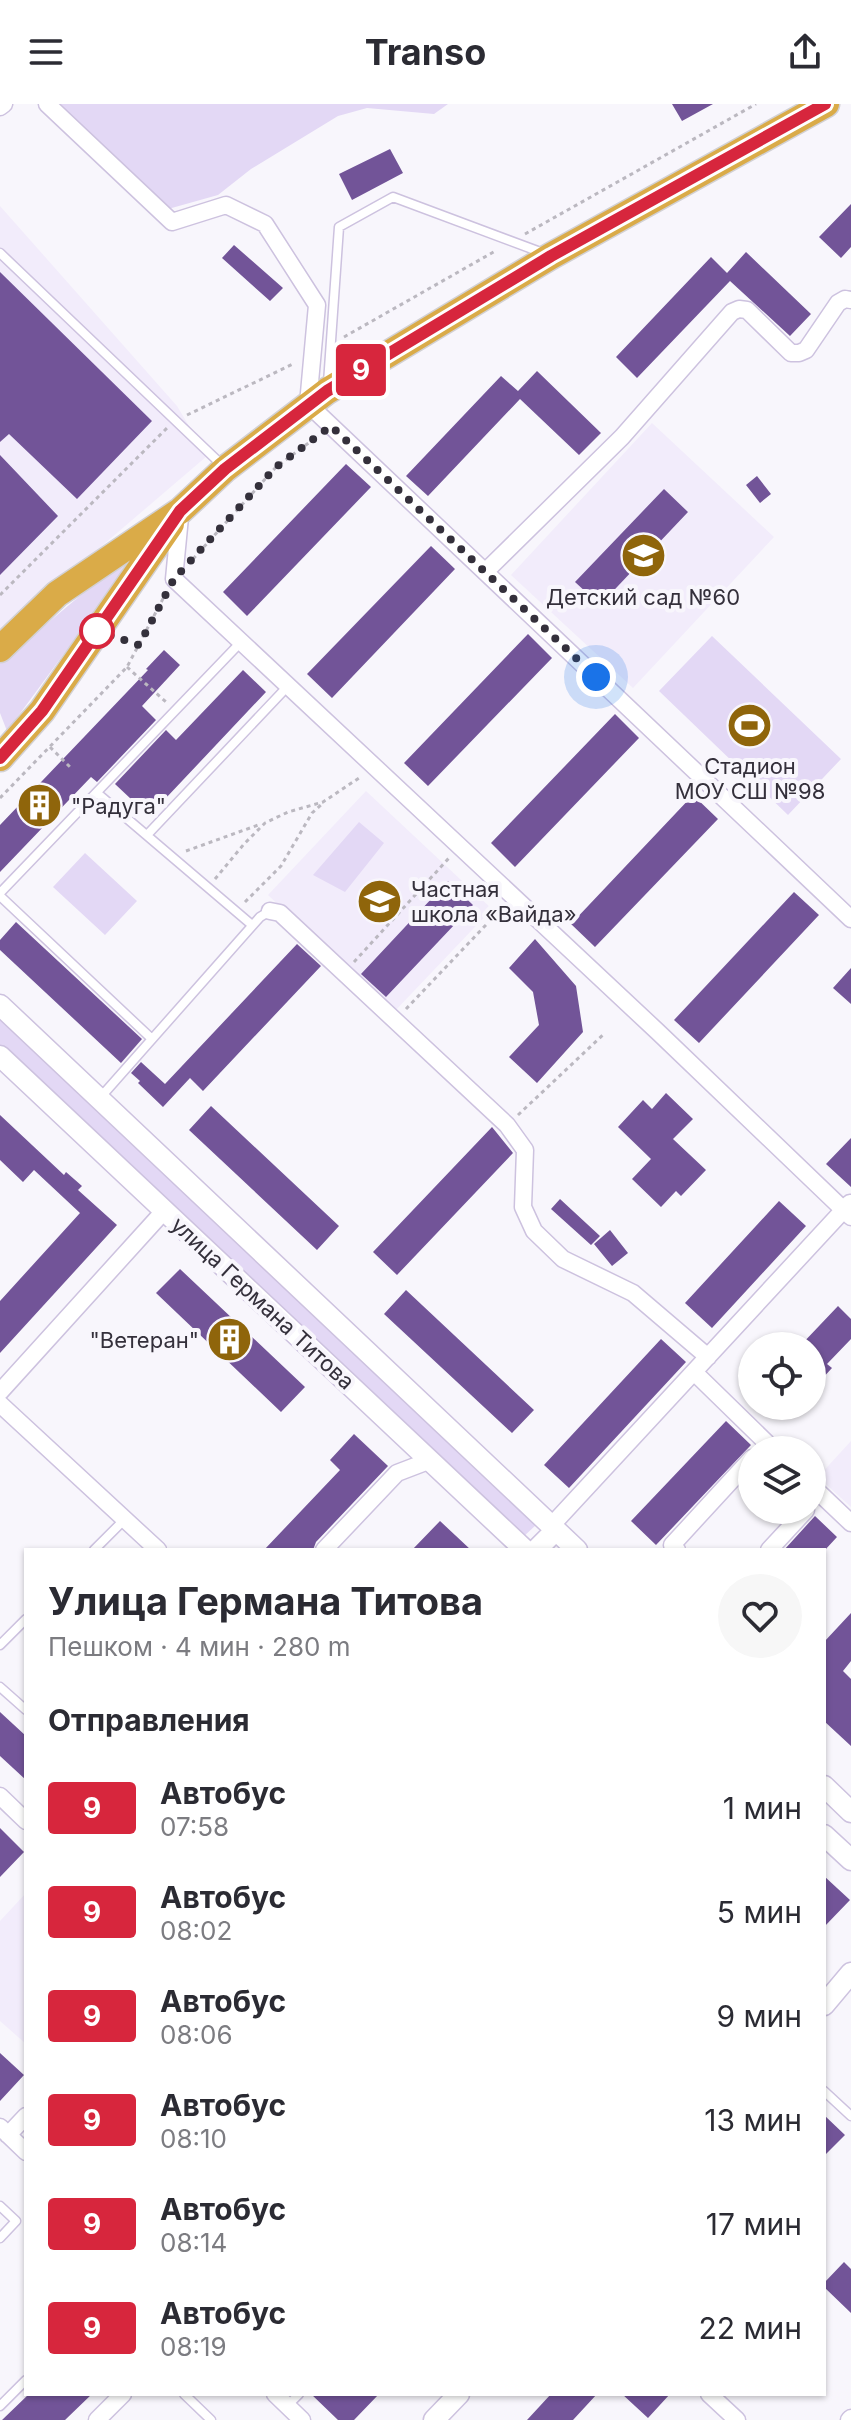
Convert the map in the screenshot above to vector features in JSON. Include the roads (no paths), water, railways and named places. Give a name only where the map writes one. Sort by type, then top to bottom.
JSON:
[{"type":"highway","points":[[0,649],[57,594],[180,511],[225,469],[317,398],[551,256],[826,104]]},
{"type":"highway","points":[[0,758],[42,711],[180,511]]},
{"type":"street","points":[[47,104],[172,222],[226,205],[265,224],[317,305],[312,355],[317,398],[331,426],[851,919]]},
{"type":"street","points":[[485,572],[622,437],[732,312],[747,310],[791,353],[799,353],[806,350],[838,303],[851,300]]},
{"type":"street","points":[[180,511],[174,579],[849,1210],[694,1372],[538,1548]]},
{"type":"street","points":[[270,911],[280,913],[507,1125],[525,1150],[523,1207],[534,1231],[563,1259],[633,1293],[708,1357]]},
{"type":"street","name":"улица Германа Титова","points":[[0,1005],[575,1548]]},
{"type":"street","name":"улица Германа Титова","points":[[0,1056],[523,1548]]},
{"type":"street","points":[[0,1392],[164,1211]]},
{"type":"street","points":[[694,1372],[755,1436]]},
{"type":"street","points":[[0,1404],[156,1548]]},
{"type":"street","points":[[326,1548],[397,1473],[431,1460]]},
{"type":"street","points":[[675,1548],[672,1545],[738,1473]]},
{"type":"street","points":[[826,1504],[851,1523]]},
{"type":"street","points":[[771,1548],[793,1524]]},
{"type":"street","points":[[826,1788],[851,1812]]},
{"type":"street","points":[[0,1796],[24,1819]]},
{"type":"street","points":[[826,1837],[851,1860]]},
{"type":"street","points":[[826,2003],[851,1973]]},
{"type":"street","points":[[24,2117],[4,2131],[24,2150]]},
{"type":"street","points":[[97,2420],[121,2396]]},
{"type":"street","points":[[434,2420],[457,2396]]},
{"type":"street","points":[[711,2396],[737,2420]]},
{"type":"street","points":[[287,2398],[302,2420]]},
{"type":"lane","points":[[317,398],[331,344],[339,227],[393,197],[551,256]]},
{"type":"lane","points":[[0,253],[225,469]]},
{"type":"lane","points":[[152,1039],[0,895],[241,642]]},
{"type":"lane","points":[[147,835],[288,686]]},
{"type":"lane","points":[[97,793],[252,925]]},
{"type":"lane","points":[[99,1099],[252,925],[270,911]]},
{"type":"lane","points":[[96,1548],[125,1519]]},
{"type":"lane","points":[[0,1645],[24,1621]]},
{"type":"lane","points":[[0,1687],[24,1708]]},
{"type":"lane","points":[[826,2093],[851,2116]]},
{"type":"lane","points":[[0,2206],[16,2221],[0,2238]]},
{"type":"lane","points":[[0,2406],[24,2382]]},
{"type":"lane","points":[[186,2396],[211,2420]]},
{"type":"place","name":"Детский сад №60","points":[[643,556]]},
{"type":"place","name":"Стадион МОУ СШ №98","points":[[750,725]]},
{"type":"place","name":"\"Радуга\"","points":[[40,806]]},
{"type":"place","name":"Частная школа «Вайда»","points":[[380,902]]},
{"type":"place","name":"\"Ветеран\"","points":[[230,1340]]}]
